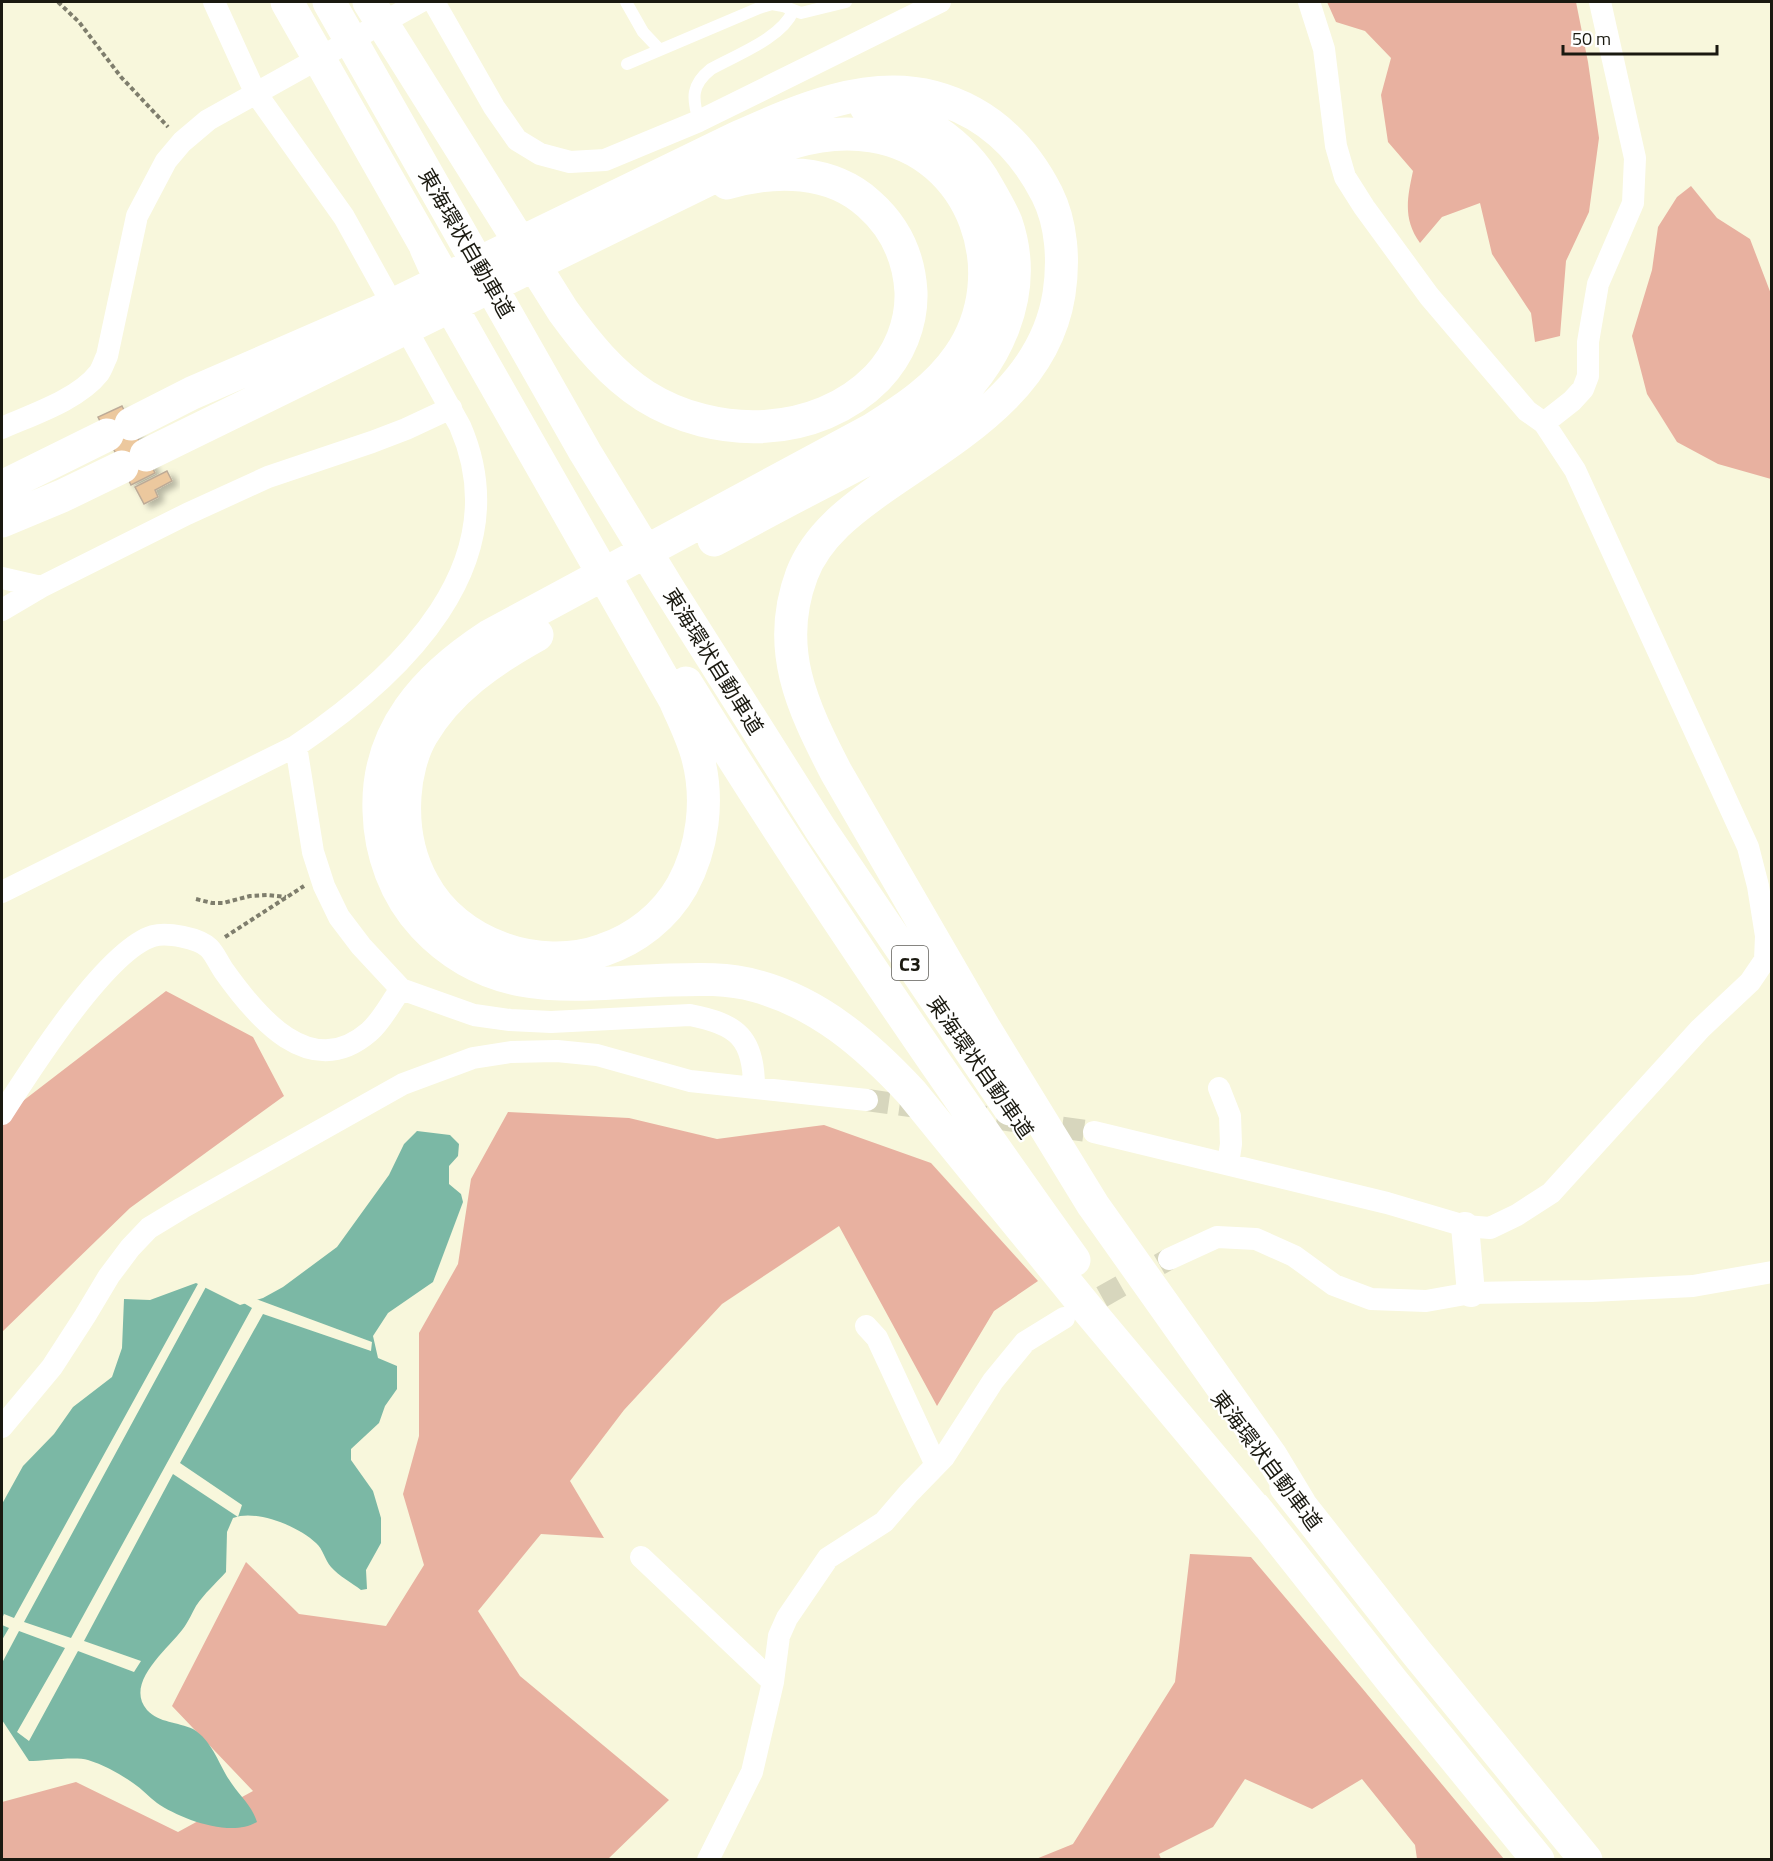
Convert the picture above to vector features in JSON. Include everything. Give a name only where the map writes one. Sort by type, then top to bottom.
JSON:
[{"type":"highway","name":"東海環状自動車道","points":[[287,2],[426,248],[622,579],[793,852],[941,1073],[1150,1366],[1269,1526],[1538,1860]]},
{"type":"highway","name":"東海環状自動車道","points":[[330,2],[585,453],[821,830],[953,1026],[1062,1184],[1300,1504],[1431,1670],[1586,1860]]},
{"type":"highway","points":[[369,2],[563,311],[600,358],[622,379],[646,396],[696,419],[723,424],[774,426],[800,422],[826,413],[849,401],[869,386],[886,368],[899,348],[908,326],[911,302],[910,279],[905,255],[895,233],[861,196],[841,185],[819,178],[794,174],[768,174],[743,178],[709,188],[620,223],[561,238]]},
{"type":"highway","points":[[2,521],[62,496],[134,461],[382,324],[561,238],[732,140],[793,114],[849,97],[904,93],[930,96],[954,104],[998,129],[1020,150],[1037,174],[1050,201],[1058,227],[1061,281],[1057,308],[1048,335],[1021,380],[986,414],[866,499],[846,515],[820,543],[804,571],[795,596],[790,629],[794,672],[801,698],[814,730],[836,772],[985,1029],[1093,1205],[1271,1456],[1300,1504]]},
{"type":"highway","points":[[793,114],[846,106],[874,107],[893,111],[927,126],[967,158],[984,179],[996,201],[1006,223],[1012,248],[1012,288],[1006,322],[996,347],[962,393],[940,414],[883,449],[688,542],[578,600],[489,636],[464,652],[423,690],[408,710],[387,753],[380,778],[380,831],[392,877],[403,899],[417,919],[435,938],[455,953],[501,976],[554,985],[584,986],[693,979],[724,980],[754,985],[779,993],[837,1024],[880,1059],[910,1092],[1269,1526]]},
{"type":"highway","points":[[620,223],[769,150],[796,140],[821,135],[847,134],[873,136],[897,143],[919,153],[939,168],[956,186],[969,206],[984,246],[985,291],[980,312],[972,334],[943,375],[908,406],[873,429],[688,542]]},
{"type":"highway","points":[[426,248],[458,318],[675,700],[698,759],[703,786],[703,814],[699,842],[690,871],[675,898],[657,919],[613,947],[571,958],[548,959],[522,955],[490,943],[454,921],[437,904],[423,884],[406,837],[405,787],[420,736],[435,714],[453,695],[500,657],[578,600]]},
{"type":"highway","points":[[2,487],[192,393],[382,324]]},
{"type":"street","points":[[2,892],[296,746],[337,719],[376,686],[416,643],[436,617],[456,584],[468,558],[474,531],[475,477],[469,447],[451,408],[344,217],[255,92],[214,2]]},
{"type":"street","points":[[434,2],[494,107],[517,140],[540,154],[570,162],[605,160],[699,121],[940,2]]},
{"type":"street","points":[[1094,1132],[1387,1203],[1465,1226],[1490,1228],[1517,1215],[1551,1193],[1700,1029],[1750,981],[1765,960],[1769,938],[1748,847],[1575,470],[1544,423],[1527,411],[1430,296],[1364,207],[1346,177],[1336,146],[1324,49],[1309,2]]},
{"type":"street","points":[[1544,423],[1572,401],[1583,389],[1588,376],[1588,342],[1598,284],[1633,203],[1635,158],[1600,2]]},
{"type":"street","points":[[3,425],[66,399],[85,387],[99,373],[107,356],[137,216],[166,161],[182,142],[208,120],[255,92],[414,4]]},
{"type":"street","points":[[2,610],[41,587],[268,477],[389,435],[451,408]]},
{"type":"street","points":[[2,578],[41,587]]},
{"type":"street","points":[[296,746],[313,852],[321,879],[339,917],[361,946],[401,989],[474,1015],[510,1020],[550,1022],[690,1015],[709,1018],[725,1024],[740,1034],[749,1048],[754,1068],[754,1088]]},
{"type":"street","points":[[2,1114],[28,1072],[91,989],[117,959],[130,948],[153,936],[179,936],[209,947],[224,971],[272,1029],[297,1044],[314,1050],[340,1048],[352,1044],[370,1031],[401,989]]},
{"type":"street","points":[[2,1427],[52,1367],[109,1276],[149,1228],[403,1084],[473,1058],[511,1052],[557,1051],[597,1055],[690,1081],[867,1100]]},
{"type":"street","points":[[1219,1088],[1230,1116],[1231,1144],[1228,1164]]},
{"type":"street","points":[[1465,1226],[1471,1293]]},
{"type":"street","points":[[1169,1259],[1217,1238],[1256,1239],[1294,1256],[1334,1285],[1371,1299],[1426,1301],[1471,1293],[1591,1292],[1693,1286],[1772,1272]]},
{"type":"street","points":[[708,1860],[752,1772],[773,1682],[779,1636],[787,1618],[828,1558],[884,1522],[945,1457],[993,1381],[1025,1342],[1064,1318]]},
{"type":"street","points":[[866,1326],[877,1338],[936,1465]]},
{"type":"street","points":[[641,1557],[773,1682]]},
{"type":"lane","points":[[626,2],[643,32],[660,50]]},
{"type":"lane","points":[[627,64],[772,4],[801,13],[846,2]]},
{"type":"lane","points":[[699,121],[693,99],[702,76],[773,35],[790,20],[793,11]]},
{"type":"path","points":[[58,2],[79,22],[121,76],[182,142]]},
{"type":"path","points":[[209,947],[297,890],[321,879]]},
{"type":"path","points":[[196,900],[223,903],[250,896],[286,897]]},
{"type":"shaded area","points":[[1327,2],[1576,2],[1588,62],[1599,138],[1589,212],[1566,261],[1560,336],[1535,342],[1531,313],[1492,254],[1480,203],[1442,217],[1420,243],[1411,226],[1408,208],[1413,171],[1388,142],[1381,95],[1391,58],[1365,31],[1336,22]]},
{"type":"shaded area","points":[[1691,186],[1717,218],[1750,239],[1771,294],[1771,479],[1718,464],[1677,442],[1647,394],[1632,336],[1652,270],[1658,227],[1677,197]]},
{"type":"shaded area","points":[[166,991],[253,1037],[284,1096],[130,1208],[2,1332],[2,1117]]},
{"type":"shaded area","points":[[508,1112],[629,1118],[717,1139],[824,1125],[931,1163],[1038,1281],[994,1311],[937,1406],[839,1226],[722,1304],[624,1410],[570,1481],[604,1538],[541,1534],[478,1611],[520,1676],[669,1800],[608,1859],[2,1860],[2,1802],[76,1782],[178,1832],[253,1791],[172,1706],[246,1562],[299,1614],[386,1626],[424,1565],[403,1494],[419,1436],[419,1333],[458,1264],[471,1179]]},
{"type":"shaded area","points":[[1190,1554],[1251,1557],[1504,1859],[1417,1859],[1415,1845],[1362,1779],[1312,1809],[1245,1779],[1213,1827],[1159,1854],[1161,1859],[1036,1859],[1073,1844],[1175,1682]]},
{"type":"water","points":[[417,1131],[450,1135],[459,1144],[458,1156],[449,1166],[449,1184],[461,1194],[463,1202],[433,1282],[388,1313],[373,1336],[378,1358],[397,1366],[397,1389],[385,1406],[379,1423],[351,1449],[351,1460],[373,1491],[381,1518],[381,1543],[366,1570],[367,1589],[361,1590],[338,1573],[329,1564],[318,1545],[288,1525],[265,1517],[233,1518],[227,1532],[226,1572],[206,1593],[185,1626],[152,1665],[141,1688],[141,1699],[152,1714],[163,1720],[193,1729],[206,1740],[257,1822],[234,1828],[206,1825],[192,1820],[157,1803],[117,1773],[88,1760],[29,1761],[2,1720],[2,1504],[23,1466],[54,1434],[73,1407],[112,1377],[122,1348],[124,1299],[150,1300],[196,1283],[240,1305],[263,1298],[283,1287],[337,1247],[389,1175],[404,1144]]},
{"type":"pier","points":[[199,1282],[207,1285],[24,1622],[71,1638],[252,1308],[242,1302],[253,1298],[372,1342],[371,1351],[263,1314],[180,1463],[242,1505],[238,1517],[173,1474],[84,1641],[141,1661],[134,1672],[78,1651],[29,1741],[17,1732],[65,1648],[19,1631],[2,1663],[2,1640],[9,1628],[2,1625],[2,1619],[4,1614],[14,1618]]},
{"type":"building","points":[[122,406],[155,473],[131,485],[98,417]]},
{"type":"building","points":[[167,471],[172,481],[155,490],[158,497],[144,504],[135,487]]},
{"type":"tunnel","points":[[867,1100],[931,1109]]},
{"type":"tunnel","points":[[964,1114],[1094,1132]]},
{"type":"tunnel","points":[[1073,1313],[1169,1259]]}]
